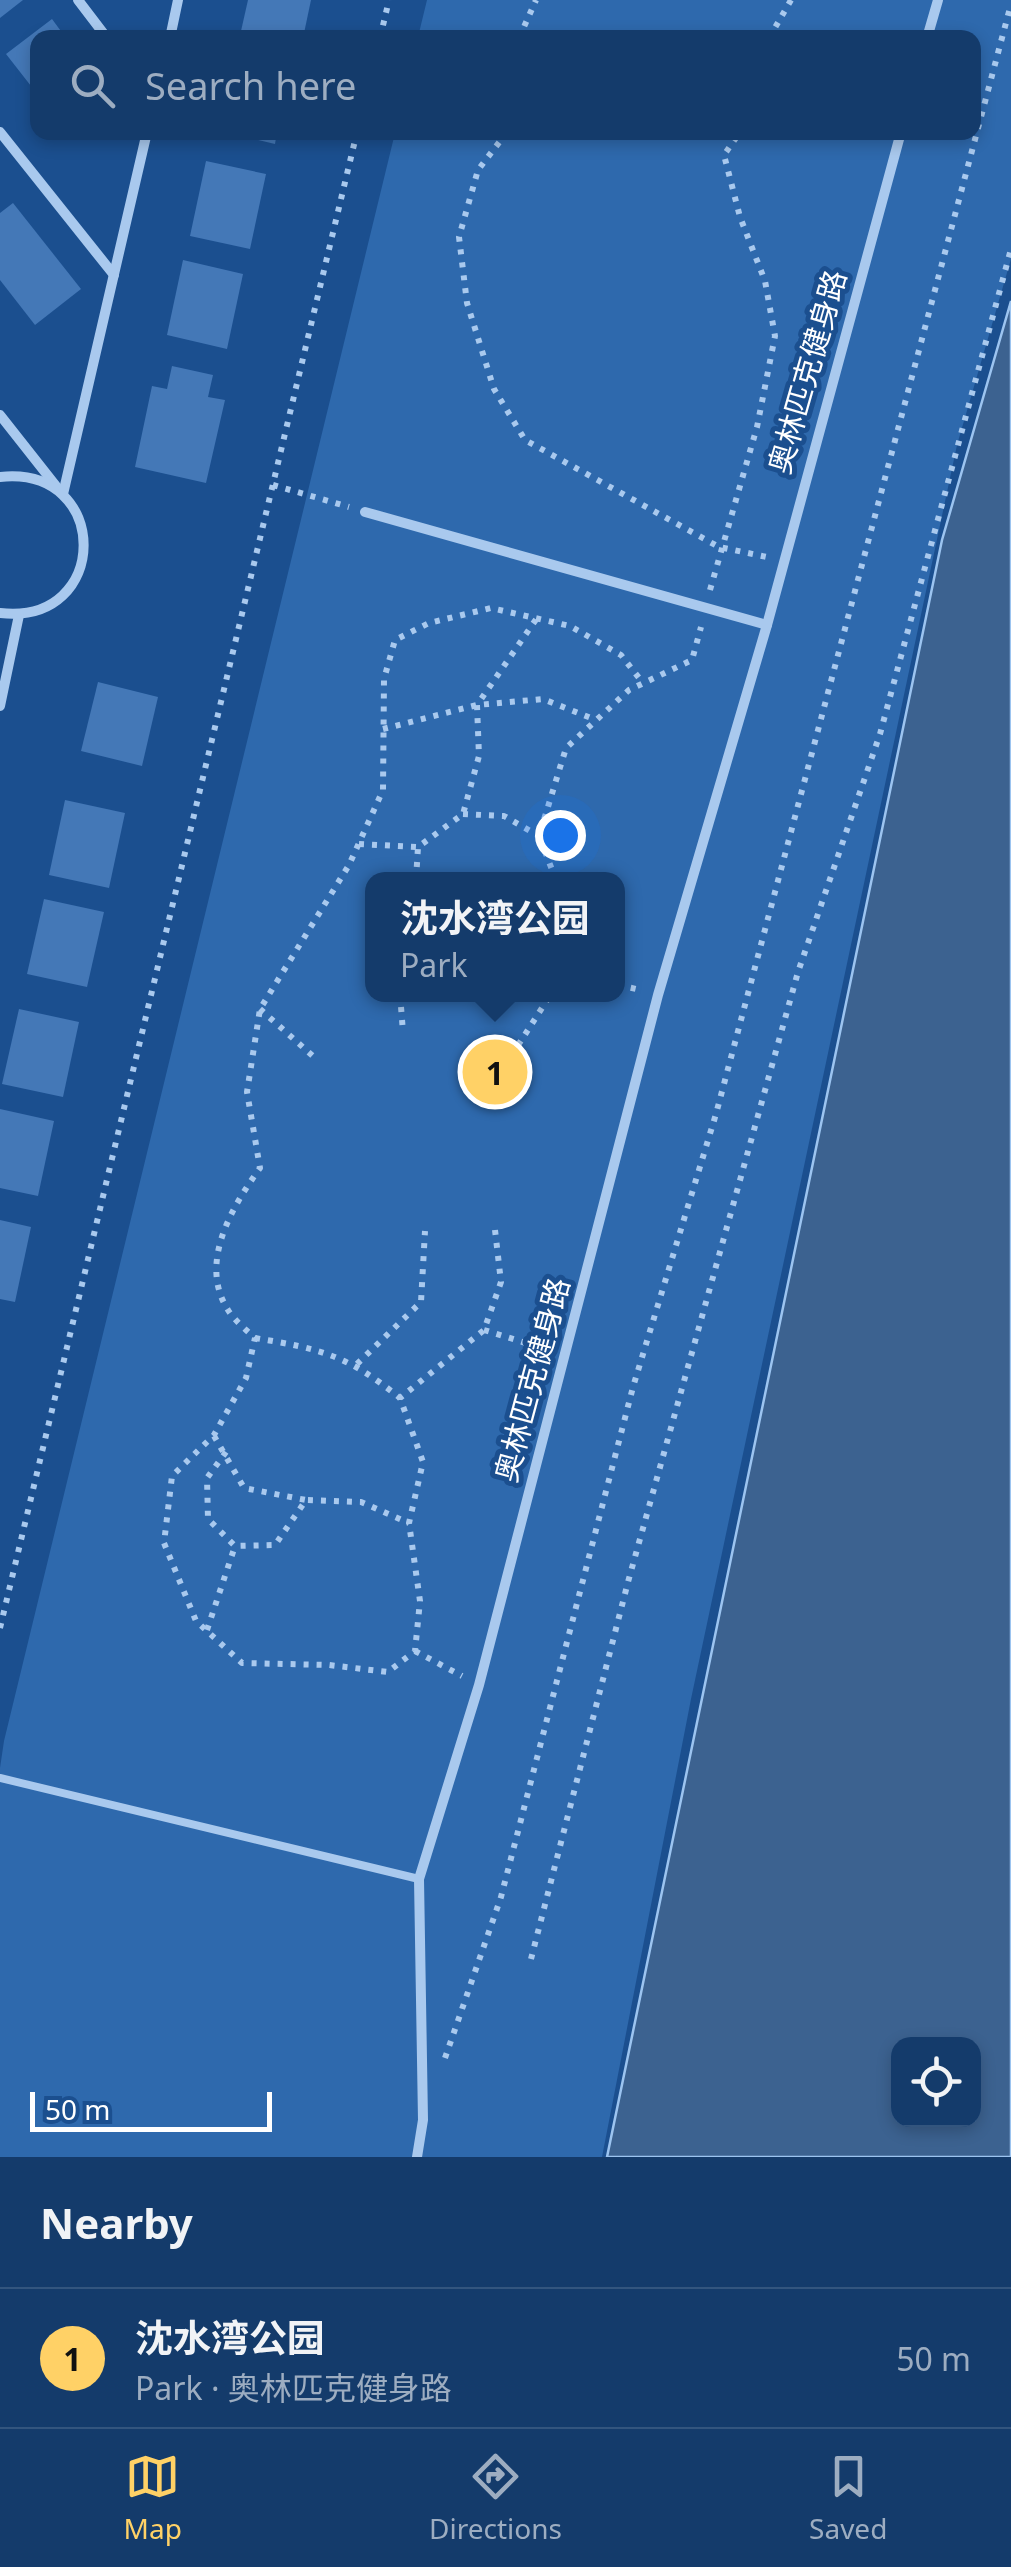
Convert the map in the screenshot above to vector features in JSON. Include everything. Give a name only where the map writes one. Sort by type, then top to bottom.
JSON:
[{"type":"street","points":[[78,0],[101,30]]},
{"type":"street","points":[[172,30],[178,0]]},
{"type":"street","points":[[929,30],[938,0]]},
{"type":"street","points":[[0,132],[114,275]]},
{"type":"street","points":[[63,494],[145,140]]},
{"type":"street","name":"奥林匹克健身路","points":[[417,2157],[423,2120],[419,1879],[479,1684],[658,995],[767,626],[899,140]]},
{"type":"street","points":[[0,415],[77,512],[84,535],[84,558],[76,580],[51,604],[19,615],[0,613]]},
{"type":"street","points":[[0,477],[20,475],[43,480],[63,494]]},
{"type":"street","points":[[366,512],[767,626]]},
{"type":"street","points":[[0,706],[19,615]]},
{"type":"lane","points":[[0,1778],[419,1879]]},
{"type":"path","points":[[382,30],[389,0]]},
{"type":"path","points":[[523,30],[536,0]]},
{"type":"path","points":[[773,30],[791,0]]},
{"type":"path","points":[[981,117],[1011,4]]},
{"type":"path","points":[[0,1628],[355,140]]},
{"type":"path","points":[[501,140],[478,170],[460,237],[467,303],[494,390],[525,440],[719,547],[782,560]]},
{"type":"path","points":[[553,872],[539,836],[566,748],[629,690],[692,660],[719,547],[757,427],[775,336],[765,281],[740,218],[724,155],[734,140]]},
{"type":"path","points":[[442,2064],[500,1897],[633,1386],[716,1114],[975,140]]},
{"type":"path","points":[[531,1959],[628,1582],[788,1010],[880,734],[1011,249]]},
{"type":"path","points":[[273,485],[366,512]]},
{"type":"path","points":[[255,1338],[246,1378],[214,1435],[172,1476],[164,1543],[196,1622],[242,1663],[328,1664],[388,1672],[415,1651],[420,1600],[409,1523],[423,1462],[400,1398],[357,1364],[312,1347],[255,1338],[227,1310],[214,1269],[234,1204],[260,1168],[246,1092],[260,1009],[359,844],[383,790],[384,679],[395,640],[429,624],[491,608],[570,626],[621,655],[644,683]]},
{"type":"path","points":[[359,844],[418,847],[463,814],[479,756],[477,706],[537,618]]},
{"type":"path","points":[[382,729],[477,706],[543,700],[596,720]]},
{"type":"path","points":[[463,814],[504,816],[539,836]]},
{"type":"path","points":[[416,872],[418,847]]},
{"type":"path","points":[[401,1002],[403,1032]]},
{"type":"path","points":[[497,1078],[546,1002]]},
{"type":"path","points":[[260,1009],[314,1057]]},
{"type":"path","points":[[400,1398],[484,1330],[501,1282],[494,1230]]},
{"type":"path","points":[[357,1364],[421,1302],[425,1232]]},
{"type":"path","points":[[484,1330],[566,1355]]},
{"type":"path","points":[[214,1435],[244,1488],[306,1500],[361,1502],[409,1523]]},
{"type":"path","points":[[226,1452],[207,1478],[208,1519],[235,1546],[275,1545],[306,1500]]},
{"type":"path","points":[[206,1631],[235,1546]]},
{"type":"path","points":[[415,1651],[479,1684]]},
{"type":"shaded area","points":[[427,0],[1011,0],[1011,259],[957,445],[691,1699],[602,2157],[0,2157],[0,1768],[393,140],[981,140],[981,30],[420,30]]},
{"type":"shaded area","points":[[1011,301],[1011,2157],[607,2157],[942,540]]},
{"type":"building","points":[[0,0],[23,0],[0,18]]},
{"type":"building","points":[[248,0],[311,0],[305,30],[241,30]]},
{"type":"building","points":[[52,19],[60,30],[38,30]]},
{"type":"building","points":[[30,36],[30,85],[6,54]]},
{"type":"building","points":[[206,161],[266,174],[250,249],[190,236]]},
{"type":"building","points":[[13,203],[81,289],[35,325],[0,280],[0,213]]},
{"type":"building","points":[[183,260],[243,274],[227,349],[167,335]]},
{"type":"building","points":[[172,366],[213,375],[208,397],[225,400],[206,483],[135,467],[152,386],[167,389]]},
{"type":"building","points":[[98,682],[158,697],[142,766],[81,751]]},
{"type":"building","points":[[65,800],[125,813],[109,888],[49,875]]},
{"type":"building","points":[[44,899],[104,912],[87,987],[27,974]]},
{"type":"building","points":[[19,1009],[79,1022],[63,1097],[2,1084]]},
{"type":"building","points":[[0,1109],[54,1121],[38,1196],[0,1188]]},
{"type":"building","points":[[0,1220],[31,1227],[15,1302],[0,1299]]},
{"type":"place","name":"沈水湾公园","points":[[495,1072]]}]
